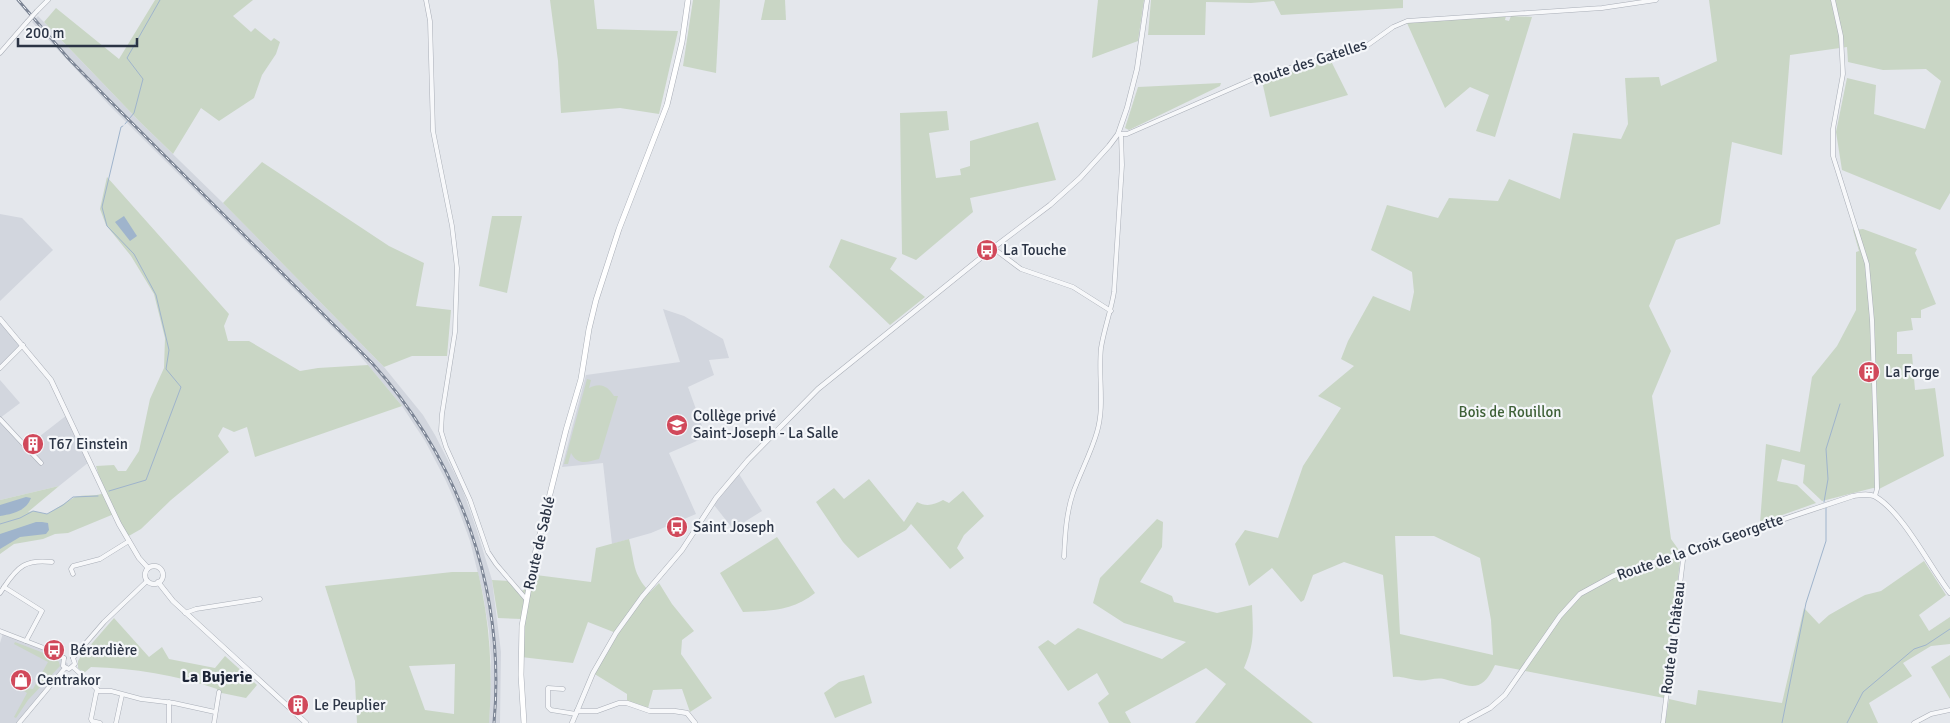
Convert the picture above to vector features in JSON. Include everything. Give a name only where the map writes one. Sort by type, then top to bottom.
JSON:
[{"type":"main road","name":"Route de Sablé","points":[[524,723],[521,657],[526,599],[550,491],[583,368],[592,314],[603,276],[671,94],[688,0]]},
{"type":"street","points":[[0,53],[48,0]]},
{"type":"street","points":[[426,0],[430,21],[433,131],[452,226],[457,268],[456,322],[441,431],[446,447],[470,500],[488,552],[526,599]]},
{"type":"street","points":[[1064,558],[1069,508],[1097,433],[1101,416],[1102,346],[1111,311],[1122,181],[1120,134],[1137,69],[1147,0]]},
{"type":"street","name":"Route des Gatelles","points":[[1120,134],[1145,127],[1258,77],[1365,47],[1393,27],[1407,21],[1602,8],[1656,0]]},
{"type":"street","points":[[1833,0],[1841,36],[1843,74],[1834,128],[1833,156],[1867,264],[1872,320],[1877,489],[1875,496],[1904,526],[1950,593]]},
{"type":"street","points":[[572,723],[593,673],[616,633],[642,597],[682,550],[716,498],[748,460],[818,389],[1064,193],[1120,134]]},
{"type":"street","points":[[993,248],[1021,269],[1073,287],[1111,311]]},
{"type":"street","points":[[0,318],[51,380],[104,495],[139,558],[148,568]]},
{"type":"street","points":[[0,368],[23,346]]},
{"type":"street","points":[[0,418],[40,463]]},
{"type":"street","name":"Route de la Croix Georgette","points":[[1462,723],[1490,708],[1505,695],[1560,616],[1580,594],[1613,576],[1852,496],[1865,494],[1875,496]]},
{"type":"street","points":[[73,574],[72,566],[100,558],[129,540]]},
{"type":"street","name":"Route du Château","points":[[1663,723],[1684,552]]},
{"type":"street","points":[[0,593],[13,574],[22,566],[31,562],[52,562]]},
{"type":"street","points":[[156,566],[161,569],[162,578],[158,582],[152,584],[147,581],[145,573],[148,568],[156,566]]},
{"type":"street","points":[[73,658],[104,622],[147,581]]},
{"type":"street","points":[[158,582],[185,613],[306,723]]},
{"type":"street","points":[[1945,587],[1950,584]]},
{"type":"street","points":[[4,586],[42,611],[26,641]]},
{"type":"street","points":[[185,613],[196,609],[260,599]]},
{"type":"street","points":[[0,631],[64,658],[73,658]]},
{"type":"street","points":[[64,658],[62,664],[65,668]]},
{"type":"street","points":[[73,658],[75,664],[73,667]]},
{"type":"street","points":[[65,668],[73,667]]},
{"type":"street","points":[[73,667],[97,690],[111,691],[122,695],[169,702],[215,712]]},
{"type":"street","points":[[19,723],[65,668]]},
{"type":"street","points":[[564,689],[548,688],[548,707],[551,710],[576,713],[597,711],[619,704],[627,704],[650,710],[684,713],[693,718],[695,723]]},
{"type":"street","points":[[97,690],[91,719],[100,723]]},
{"type":"street","points":[[214,723],[219,692]]},
{"type":"street","points":[[116,723],[122,695]]},
{"type":"street","points":[[169,702],[169,723]]},
{"type":"street","points":[[1914,723],[1931,714],[1950,710]]},
{"type":"shaded area","points":[[38,16],[140,122],[223,203],[384,367],[423,415],[462,488],[492,580],[501,652],[500,723],[489,723],[491,661],[489,631],[483,594],[470,541],[445,479],[425,441],[402,406],[357,352],[109,105],[32,22]]},
{"type":"shaded area","points":[[0,214],[22,218],[53,250],[0,301]]},
{"type":"shaded area","points":[[663,309],[684,316],[723,339],[729,358],[709,360],[714,375],[688,387],[706,437],[669,453],[696,514],[651,533],[612,544],[603,463],[562,467],[586,375],[680,362]]},
{"type":"shaded area","points":[[0,320],[23,345],[0,368]]},
{"type":"shaded area","points":[[0,380],[20,403],[0,418]]},
{"type":"shaded area","points":[[67,415],[89,462],[59,486],[0,500],[0,418],[26,447]]},
{"type":"shaded area","points":[[739,474],[762,511],[733,529],[714,505]]},
{"type":"shaded area","points":[[3,633],[61,657],[68,664],[19,723],[0,723],[0,643]]},
{"type":"green space","points":[[155,0],[253,0],[233,16],[251,32],[255,28],[271,41],[274,38],[280,42],[276,54],[262,75],[254,98],[219,121],[201,108],[173,154],[44,22],[56,8],[119,59]]},
{"type":"green space","points":[[550,0],[594,0],[597,29],[678,31],[659,114],[620,108],[561,113],[558,61]]},
{"type":"green space","points":[[693,0],[720,0],[716,73],[683,66]]},
{"type":"green space","points":[[765,0],[785,0],[786,20],[761,20]]},
{"type":"green space","points":[[1098,0],[1144,0],[1138,41],[1092,58]]},
{"type":"green space","points":[[1151,0],[1403,0],[1403,8],[1281,15],[1274,1],[1251,3],[1206,2],[1205,35],[1148,35]]},
{"type":"green space","name":"Bois de Rouillon","points":[[1709,0],[1950,0],[1950,193],[1940,210],[1842,170],[1836,132],[1847,78],[1876,85],[1874,114],[1925,129],[1941,81],[1926,69],[1883,70],[1848,62],[1847,47],[1790,55],[1782,155],[1732,142],[1720,224],[1676,240],[1649,306],[1671,351],[1652,396],[1671,539],[1681,553],[1664,698],[1495,665],[1485,681],[1474,686],[1444,679],[1420,680],[1393,677],[1383,575],[1344,562],[1313,575],[1304,600],[1301,602],[1272,568],[1249,586],[1235,544],[1245,530],[1278,538],[1303,466],[1341,408],[1318,396],[1354,366],[1341,359],[1348,341],[1373,296],[1410,311],[1414,292],[1412,272],[1371,250],[1387,205],[1438,218],[1449,198],[1498,201],[1509,179],[1560,199],[1573,133],[1621,139],[1628,124],[1625,78],[1659,77],[1661,86],[1717,61]],"holes":[[[1395,536],[1434,536],[1480,558],[1491,620],[1493,655],[1400,634]]]},
{"type":"green space","points":[[1506,16],[1505,20],[1509,21],[1511,16],[1532,17],[1495,137],[1476,131],[1489,95],[1470,87],[1445,108],[1407,23]]},
{"type":"green space","points":[[1331,61],[1348,95],[1270,117],[1262,81],[1310,65]]},
{"type":"green space","points":[[1221,83],[1220,86],[1129,130],[1125,128],[1138,87]]},
{"type":"green space","points":[[947,111],[949,130],[929,133],[936,178],[961,175],[960,169],[970,166],[970,141],[1038,122],[1056,180],[970,198],[973,212],[916,260],[902,254],[900,113]]},
{"type":"green space","points":[[262,162],[389,246],[424,263],[416,306],[451,310],[447,356],[412,356],[384,367],[223,203]]},
{"type":"green space","points":[[107,177],[229,314],[224,326],[228,341],[249,341],[300,371],[368,365],[402,406],[255,457],[247,427],[234,432],[223,427],[218,436],[229,452],[171,500],[141,529],[127,537],[114,514],[68,533],[55,534],[43,539],[14,544],[0,554],[0,500],[59,486],[28,512],[33,511],[47,514],[75,497],[104,493],[96,466],[114,465],[118,471],[126,471],[139,451],[150,399],[164,368],[165,338],[154,294],[131,256],[106,225],[100,209]]},
{"type":"green space","points":[[492,216],[522,216],[507,293],[479,286]]},
{"type":"green space","points":[[1863,229],[1917,249],[1915,253],[1936,304],[1921,310],[1921,318],[1911,318],[1913,330],[1897,332],[1897,354],[1912,354],[1915,390],[1935,388],[1944,456],[1879,489],[1873,488],[1822,501],[1803,483],[1805,465],[1782,459],[1777,481],[1797,485],[1816,503],[1760,523],[1766,444],[1800,452],[1812,377],[1837,346],[1856,310],[1856,252],[1859,251],[1853,230]]},
{"type":"green space","points":[[841,239],[897,258],[890,269],[925,297],[890,325],[829,267]]},
{"type":"green space","points":[[587,379],[591,380],[589,388],[600,385],[609,390],[614,396],[618,396],[599,459],[583,462],[577,460],[571,453],[568,464],[564,464]]},
{"type":"green space","points":[[869,479],[904,522],[917,502],[930,505],[943,500],[949,503],[963,491],[984,516],[964,535],[957,548],[964,558],[950,569],[911,524],[906,530],[858,558],[843,542],[816,502],[834,488],[844,499]]},
{"type":"green space","points":[[1157,519],[1163,522],[1162,547],[1140,582],[1172,596],[1174,602],[1217,613],[1252,605],[1252,644],[1244,668],[1313,723],[1195,723],[1226,684],[1206,668],[1125,712],[1131,723],[1109,723],[1098,703],[1109,694],[1097,673],[1068,691],[1038,647],[1048,640],[1055,645],[1078,628],[1162,659],[1186,642],[1124,623],[1093,603],[1100,578]]},
{"type":"green space","points":[[777,537],[815,593],[789,607],[743,612],[720,573]]},
{"type":"green space","points":[[629,539],[635,567],[644,585],[650,592],[659,583],[672,604],[694,631],[682,640],[681,654],[712,698],[690,712],[682,689],[653,690],[648,708],[627,701],[627,694],[593,673],[616,633],[588,622],[573,663],[521,657],[522,619],[498,618],[492,580],[512,581],[521,591],[524,590],[528,574],[591,582],[596,548]]},
{"type":"green space","points":[[1924,561],[1946,595],[1919,615],[1929,631],[1950,617],[1950,644],[1931,646],[1903,663],[1912,676],[1869,703],[1878,723],[1665,723],[1669,699],[1696,705],[1698,690],[1782,703],[1804,608],[1819,624],[1829,615],[1865,595],[1881,591]]},
{"type":"green space","points":[[452,572],[478,572],[488,628],[491,685],[489,723],[357,723],[355,681],[325,586]],"holes":[[[455,664],[454,714],[425,710],[409,666]]]},
{"type":"green space","points":[[114,618],[149,657],[162,647],[169,659],[215,668],[225,656],[257,685],[246,698],[217,692],[217,689],[202,684],[155,673],[91,667],[84,673],[78,668],[78,661]]},
{"type":"green space","points":[[15,642],[54,657],[60,666],[28,700],[16,718],[14,717],[27,693],[24,691],[25,688],[33,689],[48,662],[14,644]]},
{"type":"green space","points":[[1950,655],[1950,699],[1931,667]]},
{"type":"green space","points":[[864,675],[872,703],[835,718],[824,693],[839,682]]},
{"type":"water","points":[[124,216],[137,236],[130,241],[115,222]]},
{"type":"water","points":[[26,497],[31,498],[22,509],[0,516],[0,505]]},
{"type":"water","points":[[36,522],[48,523],[49,530],[46,534],[20,537],[0,549],[0,534]]},
{"type":"waterway","points":[[125,124],[134,113],[143,79],[127,58],[160,0]]},
{"type":"waterway","points":[[109,491],[146,480],[181,387],[166,369],[169,350],[156,295],[134,254],[107,226],[102,207],[121,127],[123,126]]},
{"type":"waterway","points":[[1824,502],[1828,479],[1826,449],[1840,404]]},
{"type":"waterway","points":[[0,524],[20,518],[33,511],[47,514],[73,497],[98,496]]},
{"type":"waterway","points":[[1782,723],[1806,603],[1826,541],[1826,508]]},
{"type":"waterway","points":[[1847,723],[1863,692],[1914,649],[1926,645],[1950,629]]},
{"type":"railway","points":[[18,0],[68,58],[103,94],[372,363],[403,401],[430,442],[452,485],[470,530],[484,577],[492,625],[496,674],[494,723]]},
{"type":"place","name":"La Touche","points":[[987,250]]},
{"type":"place","name":"La Forge","points":[[1869,372]]},
{"type":"place","name":"Collège privé Saint-Joseph - La Salle","points":[[677,425]]},
{"type":"place","name":"T67 Einstein","points":[[33,444]]},
{"type":"place","name":"Saint Joseph","points":[[677,527]]},
{"type":"place","name":"Bérardière","points":[[54,650]]},
{"type":"place","name":"Centrakor","points":[[21,680]]},
{"type":"place","name":"Le Peuplier","points":[[298,705]]},
{"type":"district","name":"La Bujerie","points":[[217,676]]}]
